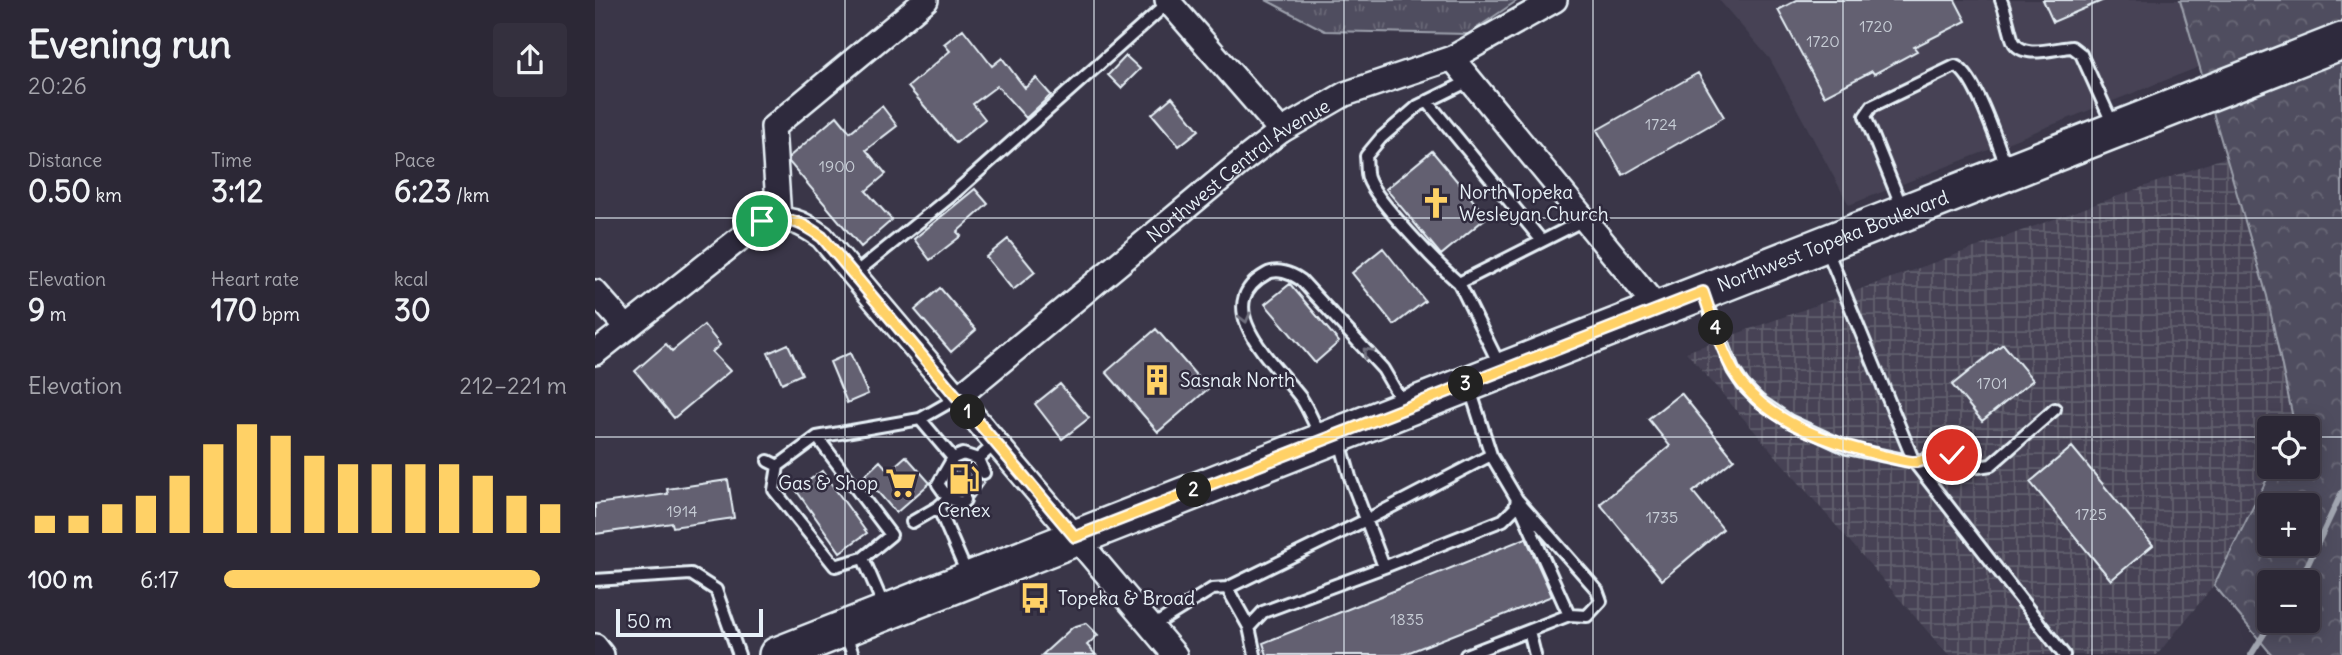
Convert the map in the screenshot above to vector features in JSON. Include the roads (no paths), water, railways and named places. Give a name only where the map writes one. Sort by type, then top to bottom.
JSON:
[{"type":"main road","name":"Northwest Topeka Boulevard","points":[[777,655],[849,642],[886,612],[2342,41]]},
{"type":"street","points":[[779,219],[773,127],[926,0]]},
{"type":"street","name":"Northwest Central Avenue","points":[[957,398],[1281,131],[1345,94],[1453,58],[1555,0]]},
{"type":"street","points":[[1168,1],[1281,131]]},
{"type":"street","points":[[1453,58],[1658,309]]},
{"type":"street","points":[[595,353],[762,221],[791,220],[807,226],[822,237],[957,398],[982,456],[1075,537],[1175,655]]},
{"type":"street","points":[[595,292],[626,327]]},
{"type":"street","points":[[595,646],[602,655]]},
{"type":"lane","points":[[2001,0],[2013,41],[2019,49],[2026,52],[2072,47],[2081,54],[2116,129]]},
{"type":"lane","points":[[853,275],[951,196],[1168,1]]},
{"type":"lane","points":[[1904,213],[1865,116],[1872,106],[1955,66],[1962,68],[1973,83],[2008,172]]},
{"type":"lane","points":[[1471,80],[1418,106],[1381,138],[1366,156],[1369,179],[1380,197],[1431,257],[1459,283],[1502,370]]},
{"type":"lane","points":[[1427,101],[1542,241]]},
{"type":"lane","points":[[1459,283],[1584,220]]},
{"type":"lane","points":[[1825,244],[1837,279],[1914,462],[2064,655]]},
{"type":"lane","points":[[1384,567],[1350,477],[1330,437],[1256,343],[1247,326],[1242,311],[1243,299],[1249,288],[1267,273],[1292,274],[1301,280],[1383,369],[1405,408]]},
{"type":"lane","points":[[1703,292],[1733,370],[1742,384],[1758,400],[1789,421],[1847,447],[1914,462],[1952,455],[1978,467],[1991,465],[2055,410]]},
{"type":"lane","points":[[1469,383],[1491,455],[1517,499],[1569,615]]},
{"type":"lane","points":[[817,437],[891,535],[863,558],[835,566],[774,490],[773,464],[817,437],[920,419],[957,398]]},
{"type":"lane","points":[[920,419],[953,458]]},
{"type":"lane","points":[[965,500],[962,503],[938,484],[953,458],[963,454],[982,456],[984,474]]},
{"type":"lane","points":[[1151,628],[1212,589],[1227,588],[1491,455]]},
{"type":"lane","points":[[912,522],[938,507],[951,495]]},
{"type":"lane","points":[[1249,627],[1263,612],[1503,520],[1515,508],[1517,499]]},
{"type":"lane","points":[[1466,655],[1569,615],[1587,616],[1601,601],[1597,590],[1517,499]]},
{"type":"lane","points":[[938,507],[969,579]]},
{"type":"lane","points":[[863,558],[886,612]]},
{"type":"lane","points":[[595,580],[691,574],[716,590],[739,655]]},
{"type":"lane","points":[[1227,588],[1249,627],[1255,655]]},
{"type":"lane","points":[[1529,631],[1535,655]]},
{"type":"waterway","points":[[2304,570],[2342,492]]},
{"type":"waterway","points":[[2251,655],[2265,633]]},
{"type":"place","name":"North Topeka Wesleyan Church","points":[[1436,203]]},
{"type":"place","name":"Sasnak North","points":[[1157,380]]},
{"type":"place","name":"Cenex","points":[[964,479]]},
{"type":"place","name":"Gas & Shop","points":[[901,483]]},
{"type":"place","name":"Topeka & Broad","points":[[1035,598]]}]
